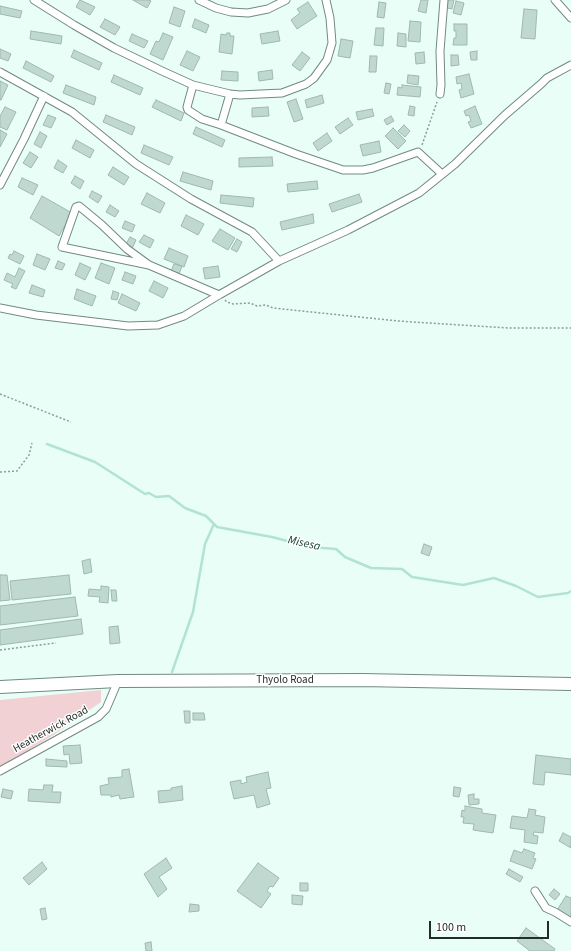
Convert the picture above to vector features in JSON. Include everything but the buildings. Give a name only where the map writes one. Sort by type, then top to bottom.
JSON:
[{"type":"highway","name":"Thyolo Road","points":[[0,687],[118,681],[362,680],[571,684]]},
{"type":"street","points":[[34,0],[114,48],[193,85],[230,94],[282,93],[306,84],[314,78],[327,60],[332,43],[330,18],[326,0]]},
{"type":"street","points":[[199,0],[223,10],[238,13],[268,10],[286,0]]},
{"type":"street","points":[[440,94],[440,51],[444,0]]},
{"type":"street","points":[[555,0],[571,18]]},
{"type":"street","points":[[0,308],[36,316],[128,326],[152,326],[169,322],[187,315],[279,261],[382,213],[419,193],[455,164],[505,115],[541,84],[552,75],[571,65]]},
{"type":"street","points":[[0,72],[72,112],[145,170],[191,199],[252,232],[279,261]]},
{"type":"street","points":[[193,85],[187,107],[188,110],[202,119],[296,154],[350,171],[373,168],[418,152],[442,174]]},
{"type":"street","points":[[221,125],[230,94]]},
{"type":"street","points":[[0,185],[44,96]]},
{"type":"street","points":[[149,264],[62,247],[77,206],[79,206],[102,225],[127,249],[149,264],[219,295]]},
{"type":"street","name":"Heatherwick Road","points":[[0,771],[98,717],[106,710],[118,681]]},
{"type":"street","points":[[535,891],[546,908],[571,922]]},
{"type":"path","points":[[418,152],[422,145],[440,94]]},
{"type":"path","points":[[219,295],[227,302],[233,304],[250,303],[257,306],[361,318],[508,328],[571,328]]},
{"type":"path","points":[[0,394],[71,422]]},
{"type":"path","points":[[0,472],[16,471],[29,455],[32,443]]},
{"type":"path","points":[[0,650],[56,643]]},
{"type":"shaded area","points":[[101,690],[101,702],[55,734],[0,768],[0,700]]},
{"type":"waterway","name":"Misesa","points":[[47,444],[95,462],[145,494],[149,493],[156,497],[169,496],[185,508],[206,516],[217,527],[272,537],[310,547],[336,549],[345,557],[371,568],[402,569],[412,577],[463,585],[494,578],[516,586],[538,597],[568,593],[571,591]]},
{"type":"waterway","points":[[172,672],[193,612],[205,544],[214,524]]}]
